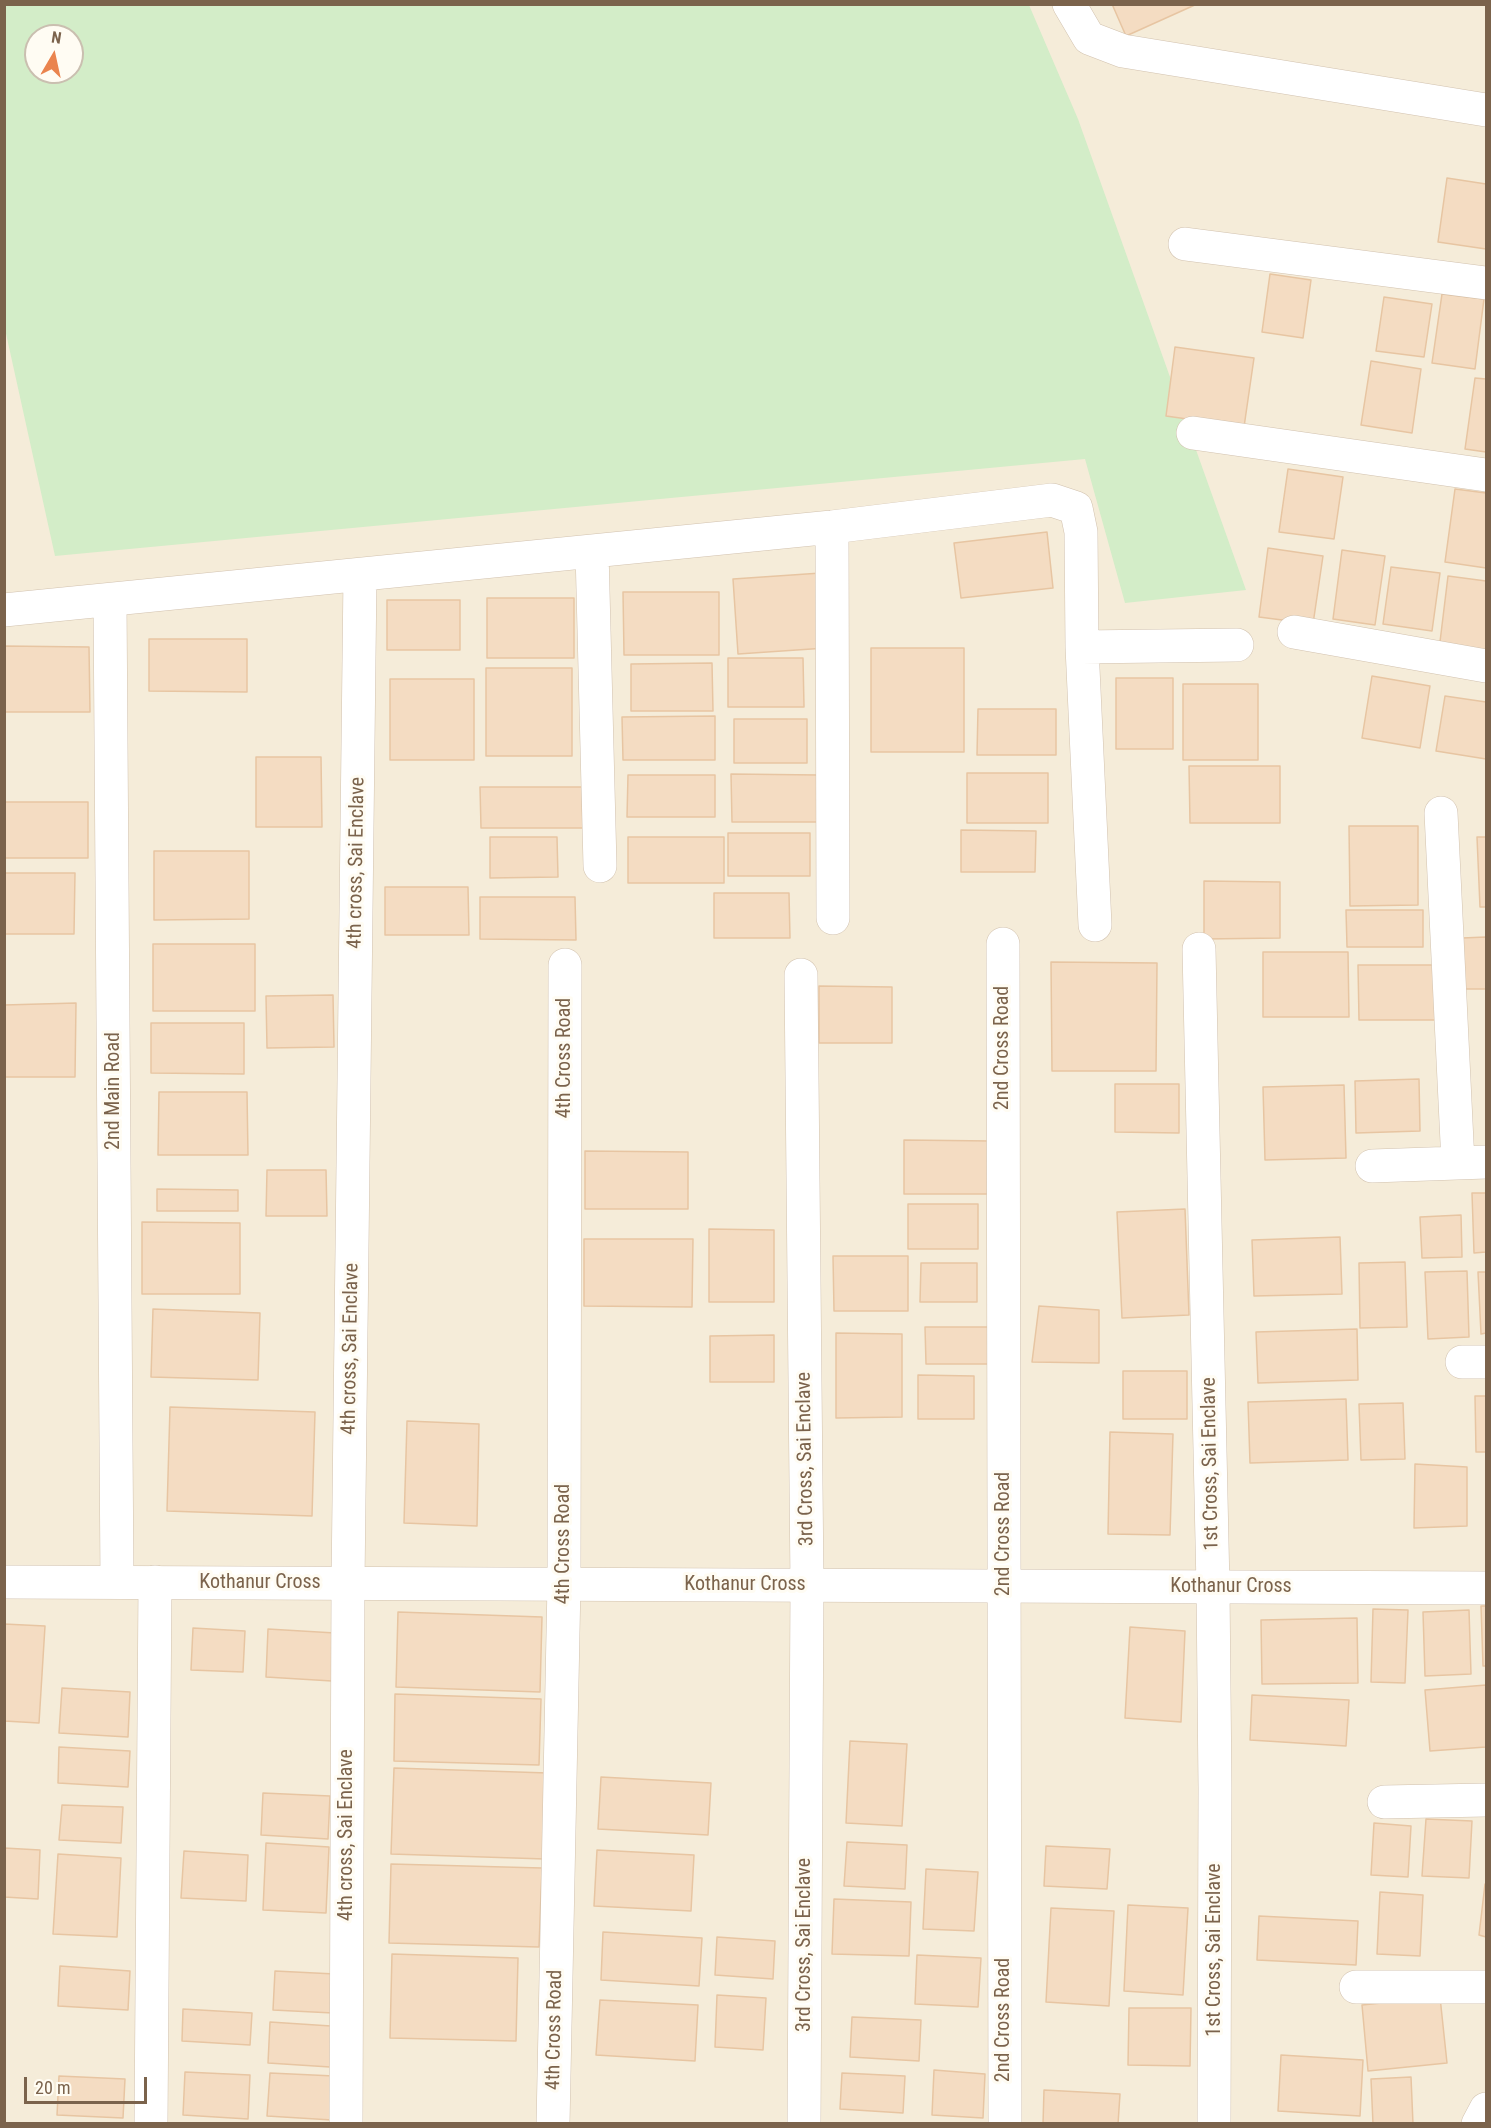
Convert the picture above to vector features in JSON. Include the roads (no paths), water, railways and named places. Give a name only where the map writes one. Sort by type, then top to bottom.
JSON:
[{"type":"street","points":[[1069,4],[1089,38],[1123,51],[1485,105]]},
{"type":"street","points":[[1185,244],[1486,283]]},
{"type":"street","points":[[1193,433],[1486,475]]},
{"type":"street","points":[[4,610],[832,527],[1052,500],[1076,508],[1081,532],[1082,647],[1095,925]]},
{"type":"street","points":[[832,527],[833,918]]},
{"type":"street","points":[[592,551],[600,866]]},
{"type":"street","name":"4th cross, Sai Enclave","points":[[346,2124],[348,1583],[360,575]]},
{"type":"street","name":"2nd Main Road","points":[[110,600],[117,1582]]},
{"type":"street","points":[[1294,632],[1486,666]]},
{"type":"street","points":[[1082,647],[1237,645]]},
{"type":"street","points":[[1372,1166],[1472,1163],[1441,813]]},
{"type":"street","name":"2nd Cross Road","points":[[1003,944],[1005,2124]]},
{"type":"street","name":"1st Cross, Sai Enclave","points":[[1199,949],[1213,1587],[1214,2124]]},
{"type":"street","name":"4th Cross Road","points":[[553,2124],[564,1584],[565,965]]},
{"type":"street","name":"3rd Cross, Sai Enclave","points":[[801,975],[807,1585],[804,2124]]},
{"type":"street","name":"Kothanur Cross","points":[[4,1582],[1486,1588]]},
{"type":"street","points":[[151,2124],[155,1582]]},
{"type":"street","points":[[1384,1802],[1486,1800]]},
{"type":"street","points":[[1356,1987],[1486,1987]]},
{"type":"street","points":[[1478,2124],[1486,2109]]}]
